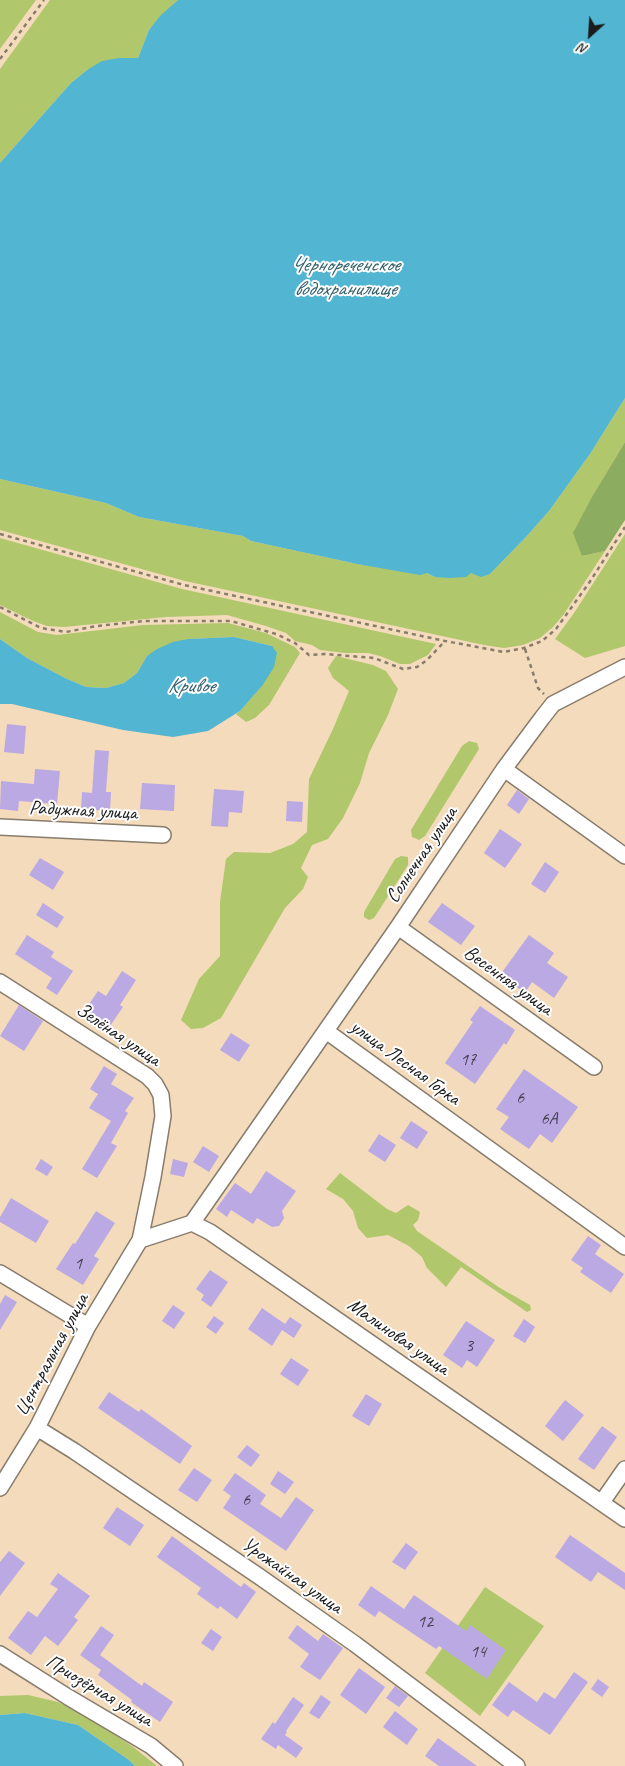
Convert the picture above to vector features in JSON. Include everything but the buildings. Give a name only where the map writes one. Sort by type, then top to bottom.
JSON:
[{"type":"street","points":[[553,704],[625,667]]},
{"type":"street","name":"Солнечная улица","points":[[326,1031],[504,769],[553,704]]},
{"type":"street","points":[[504,769],[625,856]]},
{"type":"street","name":"Радужная улица","points":[[0,826],[163,835]]},
{"type":"street","name":"Весенняя улица","points":[[398,927],[594,1067]]},
{"type":"street","name":"Зелёная улица","points":[[0,982],[148,1076],[161,1094],[163,1116],[140,1240]]},
{"type":"street","name":"улица Лесная Горка","points":[[192,1223],[326,1031],[625,1248]]},
{"type":"street","points":[[140,1240],[192,1223]]},
{"type":"street","name":"Малиновая улица","points":[[192,1223],[210,1232],[625,1519]]},
{"type":"street","name":"Центральная улица","points":[[0,1488],[37,1428],[88,1326],[140,1240]]},
{"type":"street","points":[[0,1272],[88,1326]]},
{"type":"street","name":"Урожайная улица","points":[[37,1428],[260,1577],[355,1644],[518,1766]]},
{"type":"street","points":[[602,1502],[625,1469]]},
{"type":"street","name":"Приозёрная улица","points":[[0,1654],[151,1746],[175,1766]]},
{"type":"path","points":[[0,59],[44,0]]},
{"type":"path","points":[[0,534],[184,584],[445,641],[504,652],[524,648],[542,641],[556,630],[625,527]]},
{"type":"path","points":[[0,607],[41,628],[66,632],[97,626],[144,621],[231,621],[276,634],[295,643],[308,655],[325,654],[374,658],[403,669],[418,667],[445,641]]},
{"type":"path","points":[[524,648],[538,688],[553,704]]},
{"type":"green space","points":[[0,0],[36,0],[0,49]]},
{"type":"green space","points":[[50,0],[178,0],[149,30],[138,58],[119,58],[87,70],[71,83],[0,163],[0,69]]},
{"type":"green space","points":[[625,398],[625,442],[593,495],[582,556],[605,551],[564,614],[553,627],[540,638],[523,645],[504,648],[484,645],[185,581],[0,530],[0,479],[106,503],[139,517],[243,536],[251,541],[357,564],[427,573],[435,577],[471,573],[490,574],[549,511],[590,454]]},
{"type":"green space","points":[[625,442],[625,520],[605,551],[582,556],[573,533]]},
{"type":"green space","points":[[625,534],[625,646],[585,658],[555,639]]},
{"type":"green space","points":[[0,538],[182,589],[436,644],[428,655],[410,664],[400,664],[368,653],[320,650],[312,645],[295,641],[286,633],[227,615],[166,617],[64,627],[47,626],[0,605]]},
{"type":"green space","points":[[0,612],[38,632],[57,635],[143,625],[228,623],[266,633],[295,647],[300,653],[269,705],[255,718],[246,722],[236,714],[262,686],[272,646],[234,637],[188,639],[147,656],[137,673],[124,683],[106,688],[86,687],[27,658],[0,639]]},
{"type":"green space","points":[[336,656],[373,665],[386,671],[398,689],[388,715],[369,753],[360,783],[343,818],[328,839],[312,845],[301,868],[308,877],[303,889],[285,908],[221,1018],[203,1028],[191,1029],[181,1020],[199,979],[220,956],[220,902],[226,859],[234,852],[270,853],[293,844],[307,832],[309,779],[349,691],[333,678],[328,668]]},
{"type":"green space","points":[[469,741],[477,743],[479,749],[425,836],[419,840],[412,837],[411,830],[462,746]]},
{"type":"green space","points":[[401,856],[408,857],[408,865],[374,918],[369,920],[364,917],[364,912],[395,859]]},
{"type":"green space","points":[[340,1173],[387,1209],[396,1213],[408,1205],[420,1212],[418,1220],[413,1225],[417,1231],[500,1288],[530,1305],[531,1310],[527,1312],[461,1267],[446,1287],[427,1268],[422,1257],[409,1246],[388,1235],[367,1238],[358,1228],[353,1211],[343,1199],[326,1189]]},
{"type":"green space","points":[[485,1587],[544,1626],[480,1716],[425,1673]]},
{"type":"green space","points":[[28,1695],[58,1702],[86,1716],[132,1746],[157,1766],[135,1766],[78,1725],[25,1713],[0,1715],[0,1696]]},
{"type":"water","name":"Чернореченское водохранилище","points":[[178,0],[625,0],[625,398],[590,454],[549,511],[490,574],[481,577],[471,573],[466,577],[435,577],[427,573],[420,575],[357,564],[251,541],[243,536],[139,517],[106,503],[0,479],[0,163],[71,83],[87,70],[102,61],[119,58],[138,58],[149,30],[160,16]]},
{"type":"water","name":"Кривое","points":[[234,637],[272,646],[277,653],[274,667],[262,686],[240,711],[208,731],[173,737],[123,730],[12,704],[0,704],[0,639],[27,658],[65,678],[86,687],[106,688],[124,683],[137,673],[147,656],[173,642],[188,639]]},
{"type":"water","points":[[25,1713],[78,1725],[135,1766],[0,1766],[0,1715]]}]
